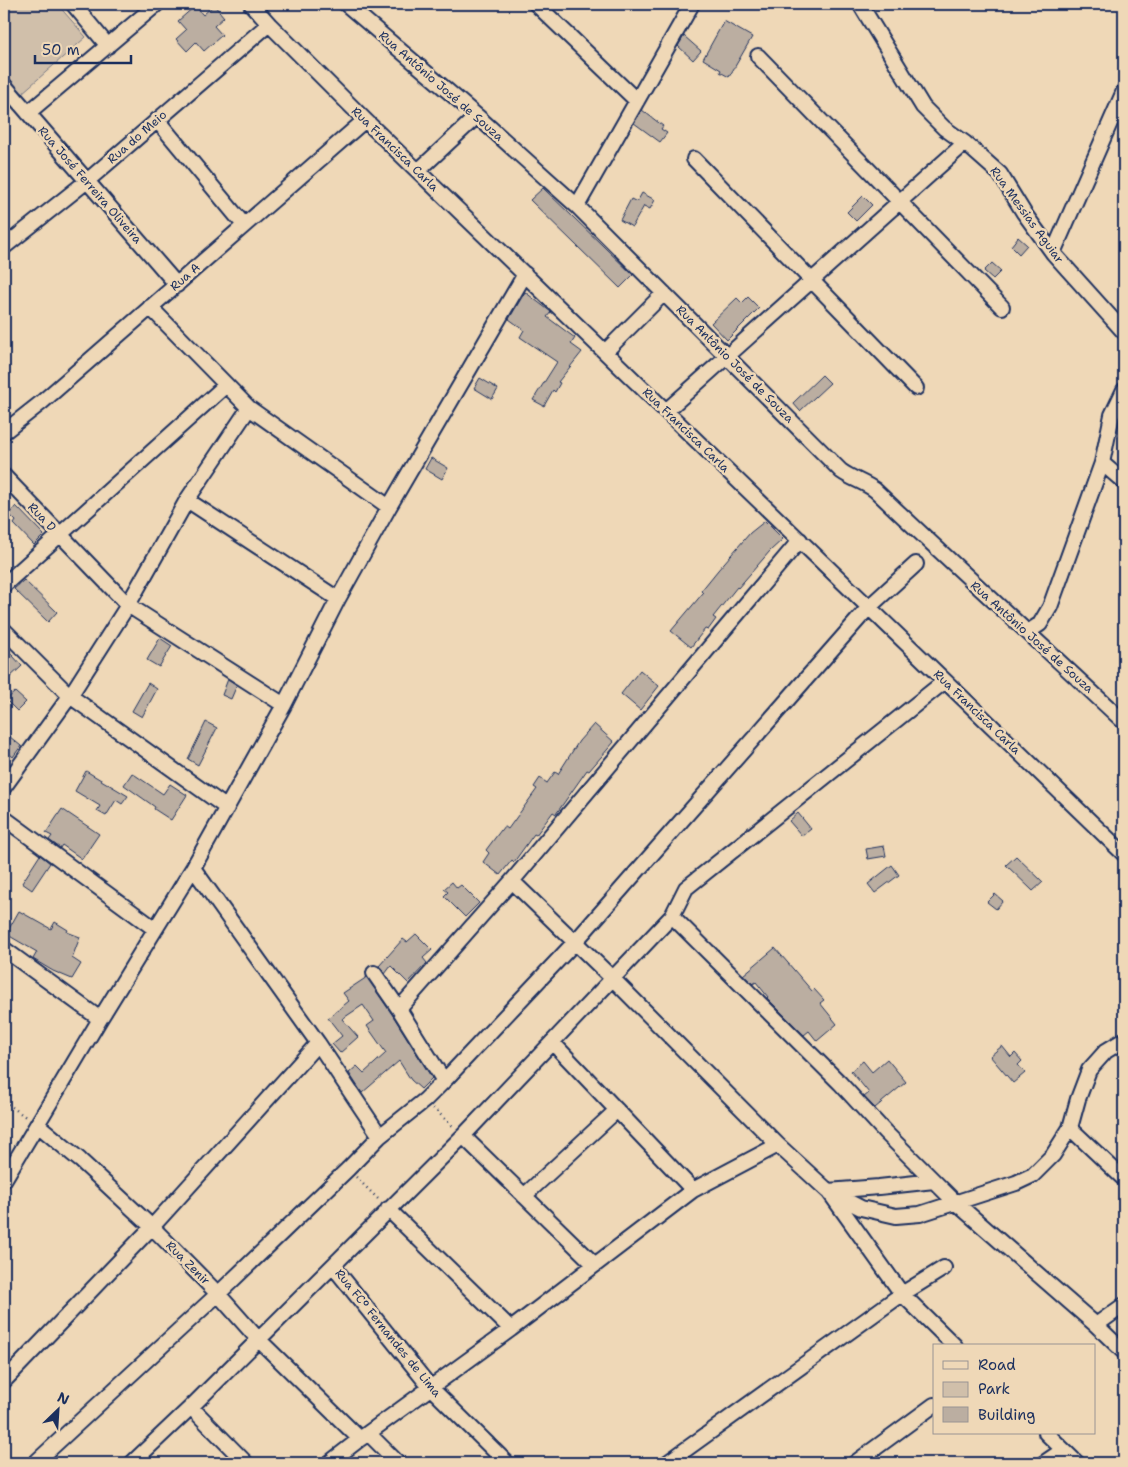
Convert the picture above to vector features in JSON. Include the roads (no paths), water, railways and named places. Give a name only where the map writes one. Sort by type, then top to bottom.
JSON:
[{"type":"street","points":[[73,4],[108,46]]},
{"type":"street","points":[[28,113],[157,4]]},
{"type":"street","name":"Rua Francisca Carla","points":[[251,4],[268,24],[365,120],[1124,854]]},
{"type":"street","name":"Rua Antônio José de Souza","points":[[346,4],[477,116],[577,206],[841,471],[850,477],[863,481],[875,490],[979,589],[1124,722]]},
{"type":"street","points":[[536,4],[637,101]]},
{"type":"street","points":[[577,206],[692,4]]},
{"type":"street","name":"Rua Messias Aguiar","points":[[860,4],[923,107],[944,128],[965,143],[1000,174],[1024,214],[1053,253],[1124,332]]},
{"type":"street","name":"Rua do Meio","points":[[4,248],[86,181],[268,24]]},
{"type":"street","points":[[758,56],[1002,307]]},
{"type":"street","name":"Rua José Ferreira Oliveira","points":[[4,85],[177,285]]},
{"type":"street","points":[[1053,253],[1124,91]]},
{"type":"street","points":[[418,171],[477,116]]},
{"type":"street","points":[[157,120],[244,225]]},
{"type":"street","name":"Rua A","points":[[4,432],[42,402],[365,120]]},
{"type":"street","points":[[666,410],[965,143]]},
{"type":"street","points":[[694,159],[916,388]]},
{"type":"street","points":[[4,1180],[193,868],[284,705],[338,599],[389,507],[525,274]]},
{"type":"street","points":[[605,352],[664,293]]},
{"type":"street","points":[[150,307],[249,408],[389,507]]},
{"type":"street","points":[[4,585],[226,385]]},
{"type":"street","points":[[1028,632],[1040,624],[1050,607],[1102,462],[1112,415],[1124,390]]},
{"type":"street","points":[[4,787],[70,696],[128,605],[187,500],[249,408]]},
{"type":"street","points":[[1102,462],[1124,482]]},
{"type":"street","name":"Rua D","points":[[4,476],[128,605],[284,705]]},
{"type":"street","points":[[187,500],[338,599]]},
{"type":"street","points":[[399,1009],[512,881],[800,540]]},
{"type":"street","points":[[35,1463],[218,1294],[380,1136],[425,1100],[444,1081],[575,942],[869,607],[916,564]]},
{"type":"street","points":[[4,630],[70,696],[227,808]]},
{"type":"street","points":[[132,1463],[463,1136],[672,916],[686,888],[945,681]]},
{"type":"street","points":[[4,818],[155,929]]},
{"type":"street","points":[[193,868],[318,1043],[380,1136]]},
{"type":"street","points":[[512,881],[613,979],[778,1145],[828,1191],[902,1294],[953,1344]]},
{"type":"street","points":[[672,916],[840,1083],[885,1132],[955,1202],[1096,1325],[1124,1352]]},
{"type":"street","points":[[4,949],[100,1019]]},
{"type":"street","points":[[374,973],[444,1081]]},
{"type":"street","points":[[828,1191],[861,1208],[896,1216],[920,1214],[1016,1183],[1033,1175],[1053,1155],[1070,1128],[1078,1099],[1090,1070],[1106,1051],[1124,1040]]},
{"type":"street","points":[[552,1042],[693,1190]]},
{"type":"street","points":[[4,1381],[152,1227],[318,1043]]},
{"type":"street","points":[[524,1196],[618,1110]]},
{"type":"street","name":"Rua Zenir","points":[[38,1125],[80,1160],[152,1227],[218,1294],[258,1339],[364,1436],[398,1463]]},
{"type":"street","points":[[1070,1128],[1124,1179]]},
{"type":"street","points":[[463,1136],[595,1265]]},
{"type":"street","points":[[329,1463],[511,1329],[693,1190],[778,1145]]},
{"type":"street","points":[[828,1191],[934,1181]]},
{"type":"street","points":[[388,1209],[511,1329]]},
{"type":"street","name":"Rua FCº Fernandes de Lima","points":[[333,1266],[430,1387],[507,1463]]},
{"type":"street","points":[[668,1463],[902,1294],[944,1268]]},
{"type":"street","points":[[1096,1325],[1124,1305]]},
{"type":"street","points":[[855,1463],[933,1406]]},
{"type":"street","points":[[190,1407],[246,1463]]},
{"type":"street","points":[[1047,1434],[1077,1463]]},
{"type":"street","points":[[1044,1463],[1063,1450]]}]
